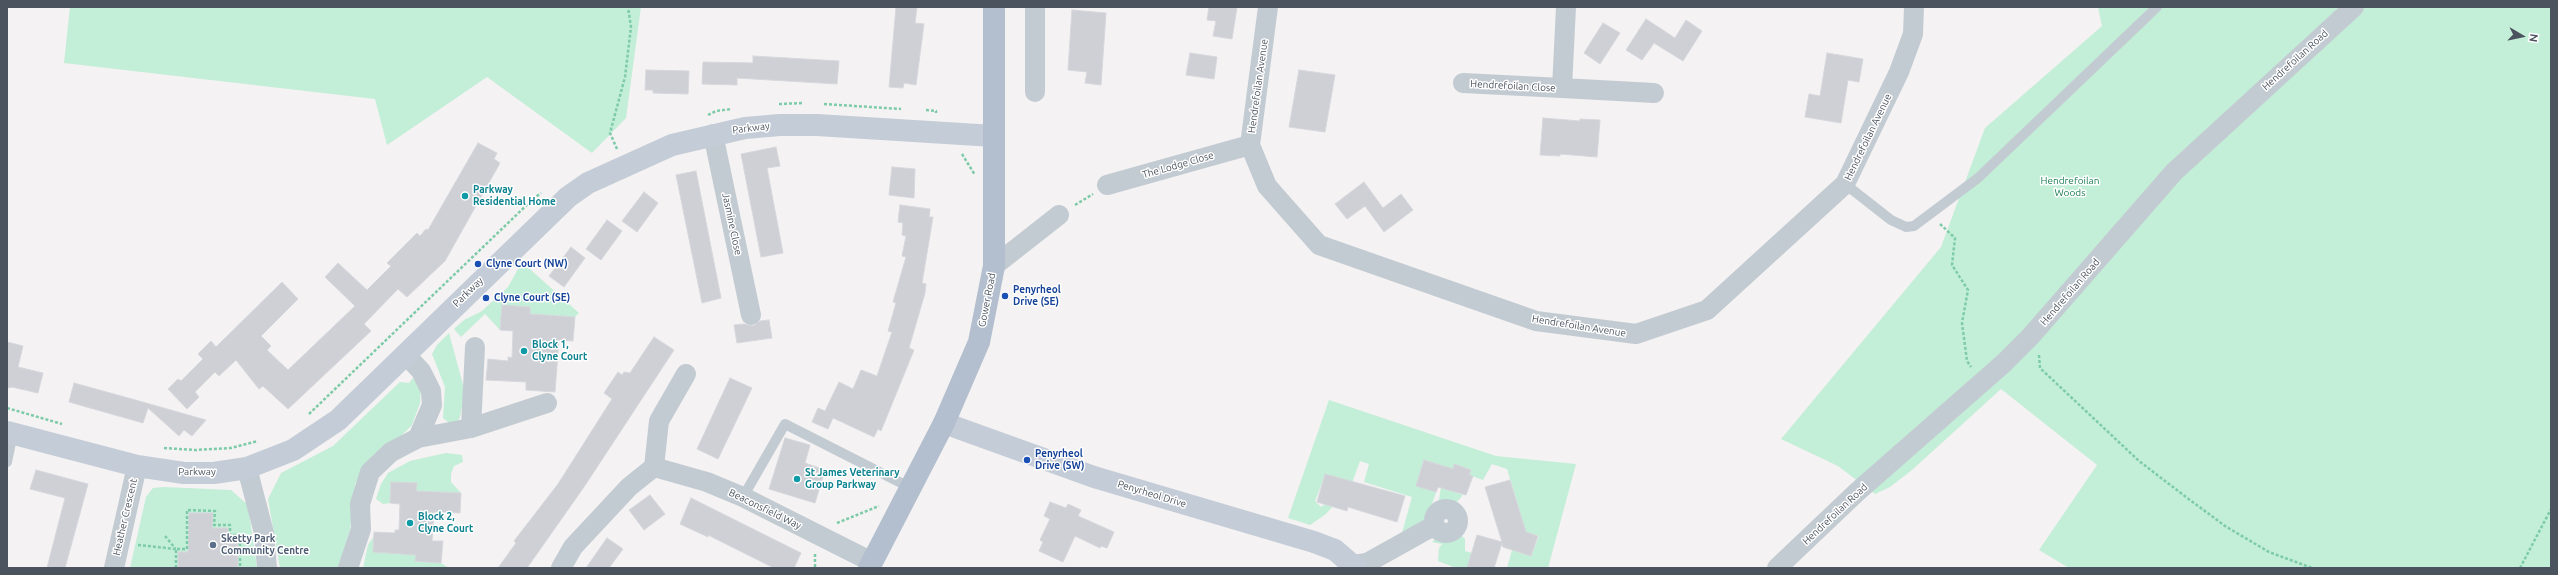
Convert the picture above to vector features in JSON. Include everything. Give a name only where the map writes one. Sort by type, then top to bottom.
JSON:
[{"type":"main road","name":"Gower Road","points":[[870,565],[907,491],[944,423],[979,342],[994,266],[994,7]]},
{"type":"street","points":[[1035,7],[1035,92]]},
{"type":"street","name":"Hendrefoilan Avenue","points":[[1268,7],[1250,145],[1267,186],[1319,245],[1536,321],[1636,334],[1707,310],[1845,184],[1899,72],[1913,34],[1914,7]]},
{"type":"street","name":"Hendrefoilan Close","points":[[1562,88],[1566,7]]},
{"type":"street","name":"Hendrefoilan Road","points":[[1777,568],[1857,492],[1983,382],[2030,337],[2174,172],[2354,7]]},
{"type":"street","name":"Hendrefoilan Close","points":[[1463,83],[1654,93]]},
{"type":"street","name":"Parkway","points":[[10,432],[138,466],[184,473],[214,473],[247,468],[293,450],[321,433],[338,420],[568,196],[588,183],[672,145],[713,134],[752,127],[817,125],[994,136]]},
{"type":"street","name":"Jasmine Close","points":[[713,134],[751,315]]},
{"type":"street","name":"The Lodge Close","points":[[1107,185],[1250,145]]},
{"type":"street","points":[[994,266],[1059,215]]},
{"type":"street","points":[[472,428],[475,347]]},
{"type":"street","points":[[405,354],[421,371],[431,391],[432,405],[418,438]]},
{"type":"street","points":[[561,568],[574,547],[628,487],[654,467],[659,421],[686,374]]},
{"type":"street","points":[[348,568],[361,529],[360,504],[370,472],[391,452],[418,438],[472,428],[547,403]]},
{"type":"street","name":"Penyrheol Drive","points":[[944,423],[1094,477],[1314,542],[1334,550],[1355,567]]},
{"type":"street","name":"Heather Crescent","points":[[114,568],[118,544],[138,466]]},
{"type":"street","name":"Beaconsfield Way","points":[[654,467],[707,482],[743,497],[814,532],[870,565]]},
{"type":"street","points":[[247,468],[264,533],[267,568]]},
{"type":"street","points":[[1355,567],[1367,563],[1435,525]]},
{"type":"lane","points":[[1845,184],[1873,208],[1906,227],[1911,227],[1924,219],[1978,178],[2157,7]]},
{"type":"lane","points":[[743,497],[785,424],[907,491]]},
{"type":"lane","points":[[7,462],[10,432]]},
{"type":"path","points":[[619,154],[610,133],[625,77],[630,27],[628,7]]},
{"type":"path","points":[[1059,215],[1107,185]]},
{"type":"path","points":[[1924,219],[1943,224],[1955,238],[1952,265],[1968,290],[1962,323],[1968,361],[1983,382]]},
{"type":"path","points":[[2030,337],[2038,349],[2040,368],[2140,461],[2225,526],[2269,552],[2312,568]]},
{"type":"path","points":[[815,568],[814,532],[907,491]]},
{"type":"path","points":[[2520,568],[2551,509]]},
{"type":"path","points":[[118,544],[187,549],[187,510],[215,511],[214,525],[230,525],[230,535],[240,536],[240,568]]},
{"type":"path","points":[[165,536],[176,548],[176,566]]},
{"type":"green space","points":[[70,7],[641,7],[626,118],[592,153],[487,77],[387,145],[375,99],[64,63]]},
{"type":"green space","name":"Hendrefoilan Woods","points":[[2098,7],[2551,7],[2551,568],[2069,568],[2039,550],[2097,465],[2001,389],[1912,470],[1890,487],[1875,494],[1838,466],[1781,439],[1941,247],[1985,128],[2102,26]]},
{"type":"green space","points":[[522,262],[579,313],[575,317],[530,314],[530,307],[502,306],[500,330],[485,314],[461,337],[454,329],[464,320],[482,311],[508,287]]},
{"type":"green space","points":[[449,333],[465,392],[458,421],[449,423],[443,418],[445,387],[432,354],[437,345]]},
{"type":"green space","points":[[413,378],[421,386],[420,403],[412,425],[398,439],[371,459],[355,484],[350,530],[338,568],[280,568],[268,499],[281,473],[333,446],[400,382],[409,383]]},
{"type":"green space","points":[[1329,400],[1496,456],[1576,464],[1548,568],[1507,568],[1512,550],[1531,556],[1539,536],[1519,530],[1522,519],[1507,469],[1492,464],[1483,480],[1469,475],[1471,470],[1454,465],[1448,485],[1458,489],[1457,493],[1463,495],[1456,503],[1439,500],[1443,473],[1427,518],[1402,533],[1412,497],[1364,482],[1369,464],[1360,461],[1352,483],[1325,475],[1315,501],[1321,507],[1325,504],[1332,507],[1326,514],[1310,525],[1288,518]],"holes":[[[1424,460],[1444,466],[1436,492],[1418,481]]]},
{"type":"green space","points":[[446,453],[462,455],[463,462],[454,466],[451,474],[451,482],[461,493],[416,491],[416,483],[391,482],[390,503],[383,504],[376,499],[381,484],[388,473],[410,461]]},
{"type":"green space","points":[[164,487],[231,490],[248,505],[257,568],[130,568],[146,497],[153,488]]},
{"type":"green space","points":[[1459,533],[1465,539],[1465,551],[1476,554],[1467,568],[1456,568],[1438,561],[1439,548],[1442,544],[1432,542],[1436,538],[1452,538]]},
{"type":"green space","points":[[374,536],[373,552],[416,555],[416,561],[441,563],[449,568],[363,568],[368,545]]},
{"type":"building","points":[[896,7],[917,7],[915,23],[924,24],[916,85],[904,83],[903,88],[889,87]]},
{"type":"building","points":[[1209,7],[1237,7],[1232,39],[1213,36],[1216,21],[1207,20]]},
{"type":"building","points":[[1072,10],[1106,13],[1101,85],[1085,83],[1087,72],[1068,70]]},
{"type":"building","points":[[1646,19],[1675,38],[1686,20],[1702,31],[1683,61],[1654,43],[1642,60],[1626,50]]},
{"type":"building","points":[[1603,23],[1620,33],[1600,64],[1584,53]]},
{"type":"building","points":[[1190,53],[1217,57],[1214,79],[1186,75]]},
{"type":"building","points":[[1827,53],[1863,59],[1859,82],[1848,80],[1841,123],[1805,117],[1809,94],[1820,96]]},
{"type":"building","points":[[753,56],[839,61],[837,84],[737,78],[737,85],[702,84],[703,62],[753,63]]},
{"type":"building","points":[[646,70],[689,71],[688,94],[653,93],[653,90],[645,90]]},
{"type":"building","points":[[1299,70],[1335,75],[1325,132],[1289,127]]},
{"type":"building","points":[[1543,118],[1580,121],[1580,119],[1600,120],[1597,157],[1560,154],[1560,156],[1540,155]]},
{"type":"building","points":[[478,143],[497,153],[494,159],[500,163],[445,261],[407,297],[398,289],[364,324],[371,331],[288,409],[263,386],[259,389],[236,360],[219,376],[215,372],[195,392],[199,397],[187,409],[168,389],[178,379],[181,381],[203,359],[198,354],[211,341],[216,347],[282,282],[298,299],[261,336],[271,346],[267,350],[288,370],[355,306],[325,277],[338,263],[367,290],[391,266],[387,263],[417,233],[420,236],[426,229],[428,230]]},
{"type":"building","points":[[776,147],[780,166],[767,168],[783,253],[761,257],[741,154]]},
{"type":"building","points":[[892,167],[915,169],[914,198],[889,195]]},
{"type":"building","points":[[696,171],[721,298],[702,303],[676,175]]},
{"type":"building","points":[[1364,182],[1383,208],[1401,194],[1413,210],[1384,232],[1365,206],[1347,219],[1335,204]]},
{"type":"building","points":[[644,192],[658,203],[637,232],[622,221]]},
{"type":"building","points":[[900,205],[930,209],[929,217],[933,217],[922,283],[926,284],[925,293],[909,348],[914,350],[881,431],[878,429],[874,437],[833,418],[828,429],[812,422],[818,408],[825,411],[839,382],[853,389],[861,370],[877,376],[892,332],[888,331],[896,303],[893,302],[906,257],[902,256],[906,236],[902,235],[903,223],[898,222]]},
{"type":"building","points":[[607,220],[622,231],[601,260],[586,249]]},
{"type":"building","points":[[571,247],[585,258],[564,287],[549,276]]},
{"type":"building","name":"Block 1, Clyne Court","points":[[502,305],[530,307],[530,314],[575,317],[573,341],[559,340],[555,392],[526,390],[526,382],[486,380],[488,359],[508,361],[508,357],[512,358],[513,331],[500,330]]},
{"type":"building","points":[[769,320],[772,338],[737,343],[734,325],[744,324],[753,326],[760,321]]},
{"type":"building","points":[[654,337],[674,350],[584,487],[527,568],[498,568],[516,543],[514,541],[558,484],[612,399],[604,393],[618,372],[622,375],[624,372],[630,373]]},
{"type":"building","points":[[7,342],[23,346],[18,367],[43,373],[38,393],[12,387],[7,388]]},
{"type":"building","points":[[730,378],[752,388],[718,459],[697,449]]},
{"type":"building","points":[[74,383],[206,420],[192,436],[184,430],[179,436],[148,408],[143,423],[69,402]]},
{"type":"building","name":"St James Veterinary Group Parkway","points":[[785,438],[810,445],[805,463],[825,470],[815,503],[769,489]]},
{"type":"building","points":[[1424,460],[1453,469],[1454,464],[1471,470],[1469,475],[1473,476],[1466,495],[1438,487],[1436,492],[1416,486]]},
{"type":"building","points":[[36,470],[88,484],[65,568],[47,568],[65,498],[30,489]]},
{"type":"building","points":[[1325,474],[1405,496],[1397,522],[1348,507],[1347,511],[1317,502]]},
{"type":"building","points":[[1510,480],[1526,532],[1538,536],[1531,556],[1503,547],[1502,543],[1494,568],[1467,568],[1477,535],[1502,542],[1485,487]]},
{"type":"building","name":"Block 2, Clyne Court","points":[[391,482],[417,483],[416,491],[461,493],[460,513],[434,512],[432,541],[443,541],[441,563],[415,561],[416,555],[373,552],[374,532],[395,533],[395,530],[399,530],[400,504],[390,503]]},
{"type":"building","points":[[650,495],[665,514],[644,530],[629,510]]},
{"type":"building","points":[[691,498],[801,553],[794,568],[774,568],[708,535],[708,537],[680,524]]},
{"type":"building","points":[[1050,502],[1066,508],[1068,504],[1081,510],[1078,516],[1114,532],[1107,548],[1101,546],[1100,548],[1075,536],[1063,562],[1039,551],[1043,542],[1040,540],[1050,519],[1044,516]]},
{"type":"building","name":"Sketty Park Community Centre","points":[[189,513],[213,513],[212,528],[228,528],[228,538],[238,538],[238,567],[178,568],[178,552],[188,552]]},
{"type":"building","points":[[607,538],[623,549],[609,568],[586,568]]},
{"type":"place","name":"Parkway Residential Home","points":[[465,196]]},
{"type":"place","name":"Clyne Court (NW)","points":[[478,264]]},
{"type":"place","name":"Penyrheol Drive (SE)","points":[[1005,296]]},
{"type":"place","name":"Clyne Court (SE)","points":[[486,298]]},
{"type":"place","name":"Block 1, Clyne Court","points":[[524,351]]},
{"type":"place","name":"Penyrheol Drive (SW)","points":[[1027,460]]},
{"type":"place","name":"St James Veterinary Group Parkway","points":[[797,479]]},
{"type":"place","name":"Block 2, Clyne Court","points":[[410,523]]},
{"type":"place","name":"Sketty Park Community Centre","points":[[213,545]]}]
